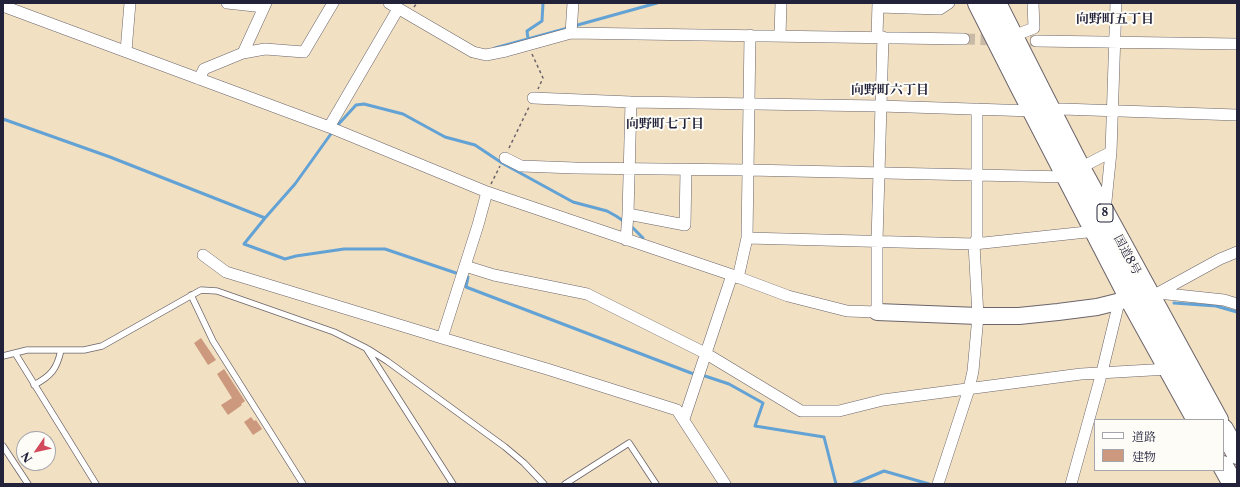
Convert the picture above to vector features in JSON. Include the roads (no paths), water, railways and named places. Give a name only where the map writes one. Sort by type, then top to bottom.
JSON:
[{"type":"highway","name":"8","points":[[964,3],[995,54],[1038,104]]},
{"type":"highway","name":"国道8号","points":[[978,3],[1038,104],[1074,173],[1096,231],[1217,419]]},
{"type":"highway","name":"国道8号","points":[[996,3],[1038,104]]},
{"type":"highway","name":"8","points":[[1007,3],[1029,37],[1038,104]]},
{"type":"highway","name":"国道8号","points":[[1074,173],[1105,212],[1169,369],[1197,419]]},
{"type":"highway","points":[[1224,430],[1237,454]]},
{"type":"highway","points":[[1224,468],[1233,484]]},
{"type":"street","points":[[126,51],[130,3]]},
{"type":"street","points":[[227,3],[265,5],[244,53]]},
{"type":"street","points":[[199,79],[204,69],[244,53],[265,49],[304,52],[334,3]]},
{"type":"street","points":[[388,3],[473,52],[486,55],[571,33],[964,39]]},
{"type":"street","points":[[571,33],[573,3]]},
{"type":"street","points":[[780,36],[781,3]]},
{"type":"street","points":[[877,312],[880,106],[880,37],[878,5],[940,9],[949,3]]},
{"type":"street","points":[[1033,3],[1034,28],[1029,37],[1115,43],[1237,44]]},
{"type":"street","points":[[1105,212],[1111,152],[1116,3]]},
{"type":"street","points":[[3,6],[329,127],[487,192],[788,296],[847,311],[1019,316],[1097,307],[1139,297],[1237,252]]},
{"type":"street","points":[[329,127],[398,9]]},
{"type":"street","points":[[684,419],[705,353],[735,277],[747,238],[750,35]]},
{"type":"street","points":[[533,98],[631,102],[977,109],[1038,104],[1062,109],[1237,115]]},
{"type":"street","points":[[626,240],[631,102]]},
{"type":"street","points":[[938,484],[969,389],[973,371],[978,316],[974,244],[977,238],[977,109]]},
{"type":"street","points":[[505,158],[521,166],[575,168],[977,175],[1074,173],[1111,152]]},
{"type":"street","points":[[628,214],[685,225],[686,170]]},
{"type":"street","points":[[442,338],[487,192]]},
{"type":"street","points":[[747,238],[974,244],[1096,231]]},
{"type":"street","points":[[203,255],[226,272],[677,410],[725,484]]},
{"type":"street","points":[[465,266],[494,275],[587,294],[705,353],[802,411],[839,411],[883,400],[1102,372],[1169,369]]},
{"type":"street","points":[[1139,297],[1224,300],[1237,304]]},
{"type":"street","points":[[1071,484],[1102,372],[1139,297]]},
{"type":"lane","points":[[3,356],[27,350],[84,350],[102,346],[201,290],[217,291],[334,332],[366,348],[388,361],[506,447],[544,484]]},
{"type":"lane","points":[[191,295],[213,341],[302,484]]},
{"type":"lane","points":[[366,348],[453,484]]},
{"type":"lane","points":[[34,385],[44,380],[55,369],[59,362],[61,350]]},
{"type":"lane","points":[[15,352],[96,484]]},
{"type":"lane","points":[[565,484],[629,443],[656,484]]},
{"type":"lane","points":[[3,446],[28,484]]},
{"type":"waterway","points":[[528,39],[527,31],[542,21],[543,3]]},
{"type":"waterway","points":[[574,26],[657,3]]},
{"type":"waterway","points":[[495,48],[568,28]]},
{"type":"waterway","points":[[336,127],[356,105],[364,104],[403,114],[445,137],[475,145],[502,163],[573,202],[607,211],[625,222]]},
{"type":"waterway","points":[[3,119],[110,157],[265,218]]},
{"type":"waterway","points":[[333,131],[295,184],[244,244],[285,259],[344,249],[385,249],[459,274]]},
{"type":"waterway","points":[[630,225],[643,238]]},
{"type":"waterway","points":[[464,276],[468,277],[466,287],[691,373],[729,384],[763,403],[755,426],[824,437],[836,484]]},
{"type":"waterway","points":[[1174,303],[1216,306],[1237,312]]},
{"type":"waterway","points":[[853,484],[884,471],[929,484]]},
{"type":"tunnel","points":[[964,39],[1036,41]]},
{"type":"district","name":"向野町五丁目","points":[[1115,19]]},
{"type":"district","name":"向野町六丁目","points":[[890,90]]},
{"type":"district","name":"向野町七丁目","points":[[665,124]]}]
